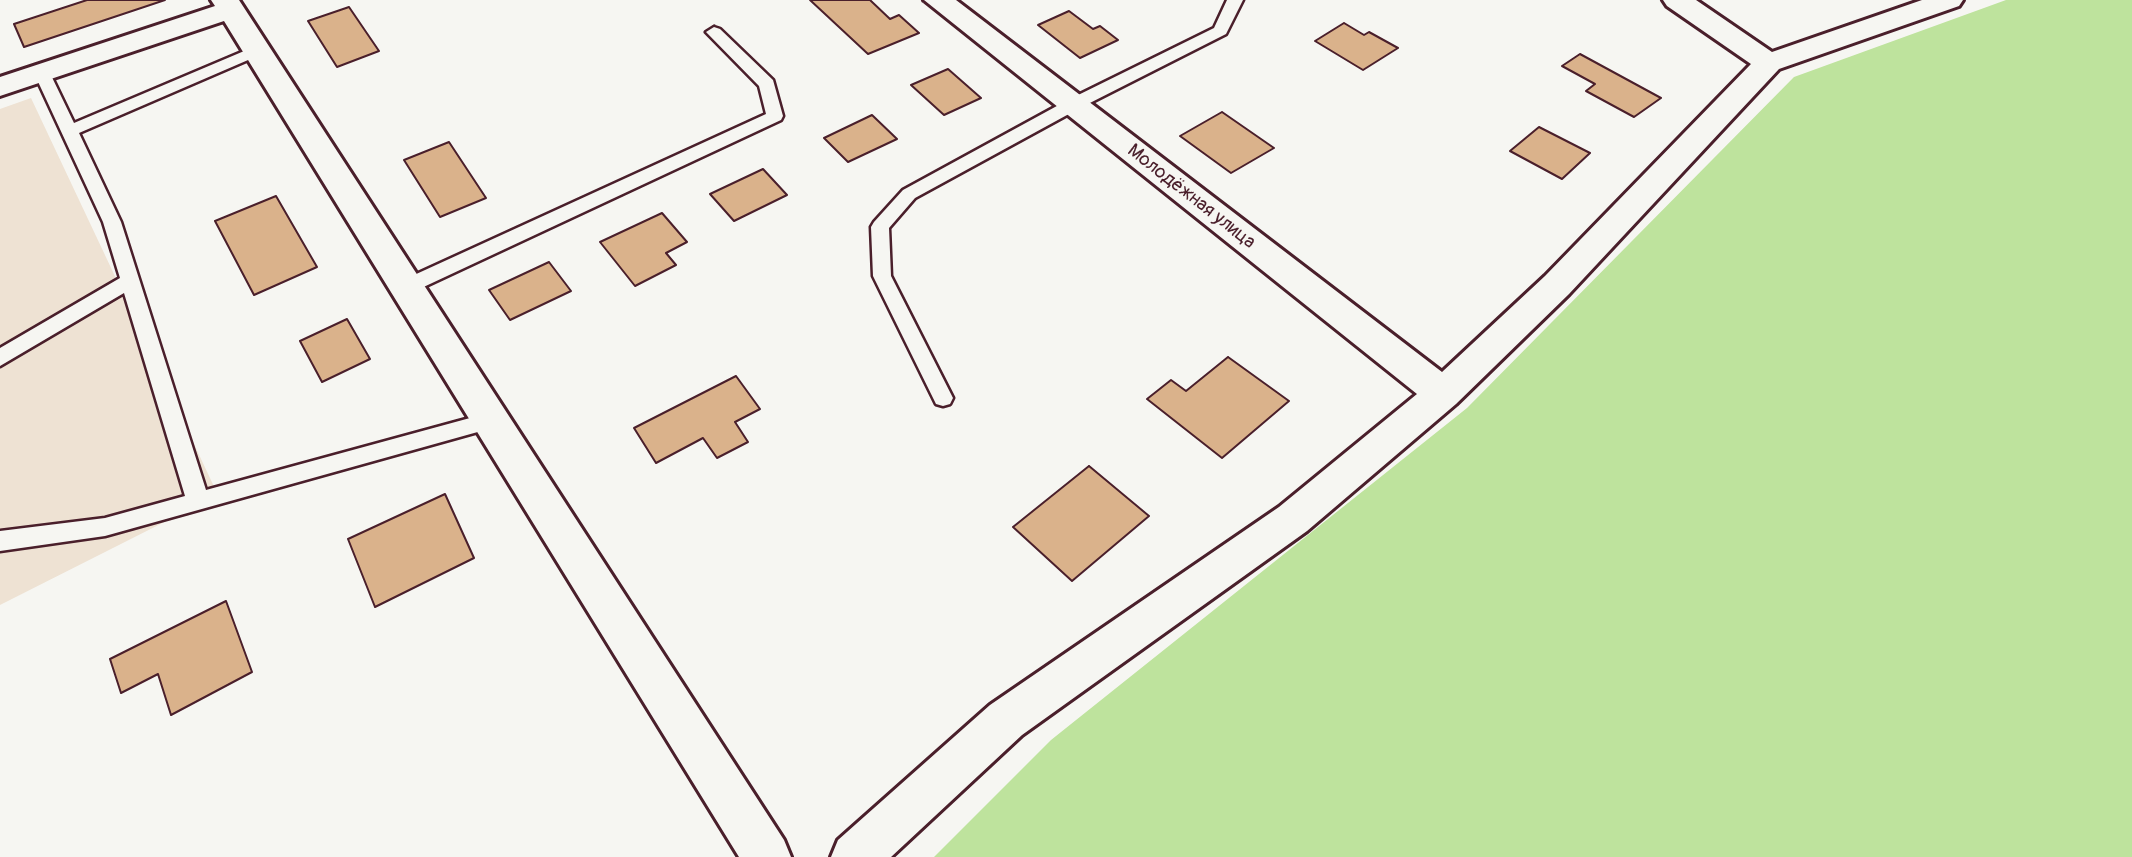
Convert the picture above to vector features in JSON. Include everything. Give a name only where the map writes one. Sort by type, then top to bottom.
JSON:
[{"type":"street","name":"Молодёжная улица","points":[[938,0],[1443,394]]},
{"type":"street","points":[[1677,0],[1769,63]]},
{"type":"street","points":[[855,857],[1006,720],[1293,519],[1443,394],[1557,285],[1769,63],[1949,0]]},
{"type":"street","points":[[0,87],[228,5],[767,857]]},
{"type":"lane","points":[[943,398],[882,276],[880,227],[909,194],[1072,105],[1220,31],[1235,0]]},
{"type":"lane","points":[[408,286],[775,116],[768,84],[714,32]]},
{"type":"lane","points":[[69,131],[256,51]]},
{"type":"lane","points":[[42,73],[111,222],[198,501]]},
{"type":"lane","points":[[0,358],[130,282]]},
{"type":"lane","points":[[0,541],[105,527],[492,420]]},
{"type":"shaded area","points":[[31,98],[218,495],[0,605],[0,109]]},
{"type":"green space","points":[[2006,0],[2132,0],[2132,857],[934,857],[1051,740],[1467,408],[1794,77]]},
{"type":"building","points":[[87,0],[165,0],[24,47],[14,24]]},
{"type":"building","points":[[810,0],[870,0],[890,19],[899,15],[919,33],[868,54]]},
{"type":"building","points":[[349,7],[379,51],[337,67],[308,21]]},
{"type":"building","points":[[1069,11],[1093,29],[1100,26],[1118,40],[1080,58],[1038,25]]},
{"type":"building","points":[[1344,23],[1364,35],[1369,32],[1398,48],[1363,70],[1315,41]]},
{"type":"building","points":[[1580,54],[1661,98],[1634,117],[1586,91],[1595,84],[1562,66]]},
{"type":"building","points":[[948,69],[981,98],[944,115],[911,85]]},
{"type":"building","points":[[1222,112],[1274,148],[1231,173],[1180,136]]},
{"type":"building","points":[[872,115],[897,139],[848,162],[824,138]]},
{"type":"building","points":[[1539,127],[1590,153],[1562,179],[1510,151]]},
{"type":"building","points":[[449,142],[486,198],[440,217],[404,160]]},
{"type":"building","points":[[763,169],[787,195],[734,221],[710,194]]},
{"type":"building","points":[[276,196],[317,267],[254,295],[215,221]]},
{"type":"building","points":[[662,213],[687,242],[666,253],[676,265],[635,286],[600,242]]},
{"type":"building","points":[[549,262],[571,291],[510,320],[489,290]]},
{"type":"building","points":[[347,319],[370,359],[322,382],[300,341]]},
{"type":"building","points":[[1228,357],[1289,401],[1222,458],[1147,399],[1171,380],[1186,391]]},
{"type":"building","points":[[736,376],[760,409],[735,422],[748,442],[717,458],[703,438],[656,463],[634,428]]},
{"type":"building","points":[[1089,466],[1149,516],[1072,581],[1013,527]]},
{"type":"building","points":[[445,494],[474,558],[375,607],[348,539]]},
{"type":"building","points":[[226,601],[252,672],[171,715],[158,674],[121,693],[110,659]]}]
